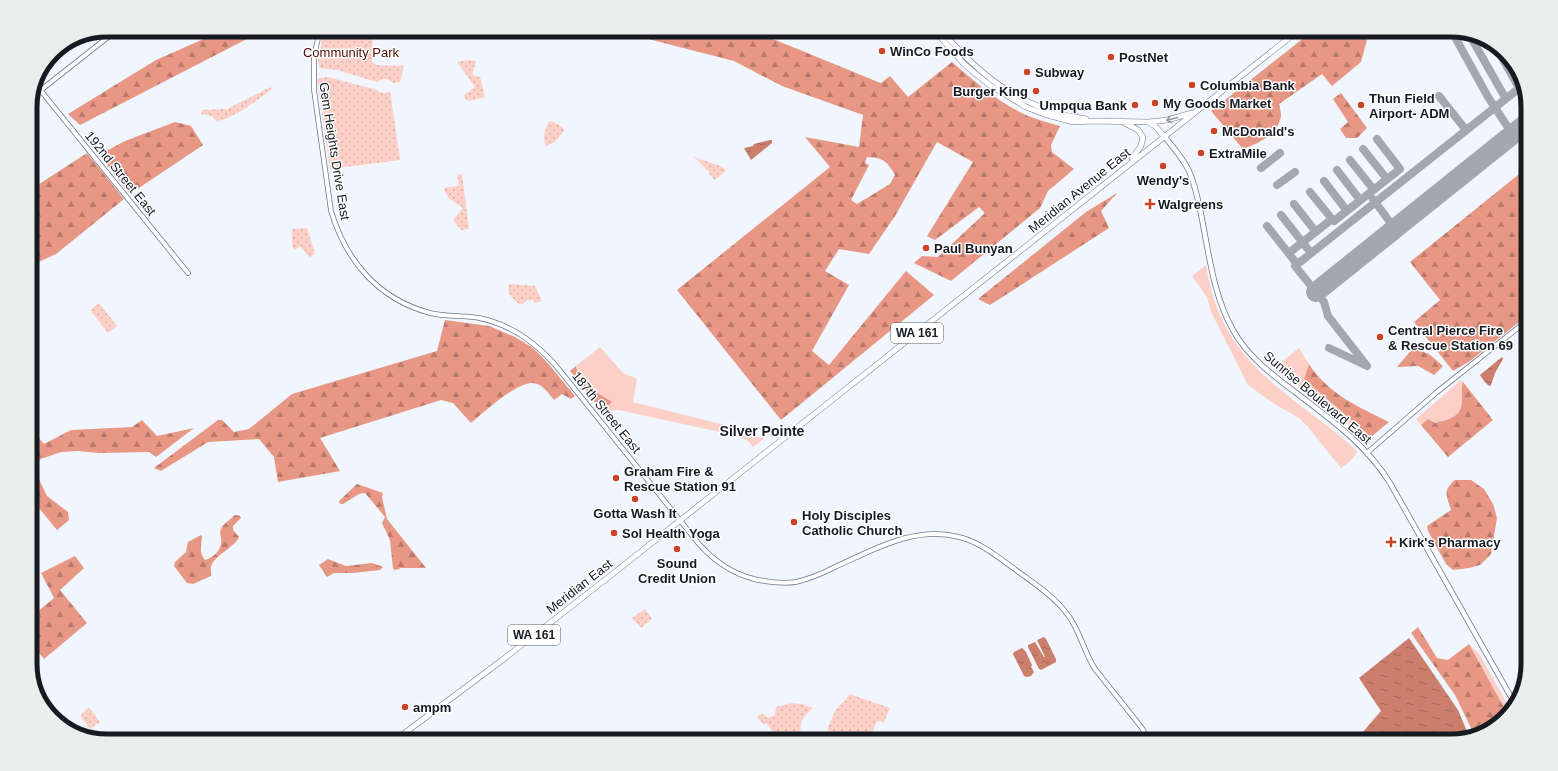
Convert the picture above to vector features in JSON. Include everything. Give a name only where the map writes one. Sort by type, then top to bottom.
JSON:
[{"type":"main road","points":[[940,37],[964,64],[991,86],[1026,107],[1044,114],[1073,122],[1148,122],[1167,120],[1195,112]]},
{"type":"main road","points":[[947,37],[967,60],[1001,86],[1035,105],[1072,117],[1091,121]]},
{"type":"main road","name":"Meridian Avenue East","points":[[680,520],[1290,37]]},
{"type":"main road","points":[[1044,114],[1070,118],[1072,117]]},
{"type":"main road","points":[[1122,122],[1138,130],[1143,137],[1141,146],[1127,166]]},
{"type":"main road","points":[[1148,122],[1155,126],[1164,136]]},
{"type":"main road","name":"Sunrise Boulevard East","points":[[1164,136],[1184,163],[1194,184],[1218,296],[1225,316],[1237,337],[1263,368],[1337,424],[1368,452],[1390,483],[1511,699]]},
{"type":"main road","name":"Meridian East","points":[[403,734],[501,661],[680,520]]},
{"type":"street","points":[[38,93],[108,37]]},
{"type":"street","name":"Gem Heights Drive East","points":[[318,37],[314,56],[314,90],[330,207],[341,239],[355,262],[379,287],[406,304],[432,313],[479,318],[500,325],[528,340],[550,359]]},
{"type":"street","name":"192nd Street East","points":[[41,91],[188,273]]},
{"type":"street","points":[[1368,452],[1437,392],[1521,326]]},
{"type":"street","name":"187th Street East","points":[[550,359],[611,432],[701,546],[722,565],[748,577],[777,583],[795,582],[816,576],[881,546],[911,536],[936,534],[958,536],[978,544],[993,553],[1038,587],[1065,611],[1074,623],[1089,660],[1145,734]]},
{"type":"green space","points":[[208,37],[250,37],[80,125],[68,114],[156,60]]},
{"type":"green space","name":"Community Park","points":[[323,37],[373,37],[372,62],[377,65],[404,66],[400,82],[393,83],[387,79],[377,82],[337,70],[320,68],[318,61]]},
{"type":"green space","points":[[640,37],[768,37],[881,83],[890,76],[908,97],[952,62],[997,98],[1017,111],[1060,126],[1051,145],[1052,152],[1074,169],[1048,191],[1040,208],[951,281],[914,263],[922,256],[938,257],[985,213],[979,207],[935,240],[927,236],[973,162],[937,142],[895,216],[869,254],[839,249],[825,271],[849,285],[812,351],[829,365],[906,271],[934,295],[781,420],[677,290],[830,167],[805,137],[859,147],[863,115],[782,86],[734,61]],"holes":[[[867,157],[881,159],[890,166],[895,175],[890,184],[857,204],[851,200],[869,165],[865,163]]]},
{"type":"green space","points":[[1305,37],[1368,37],[1361,62],[1332,86],[1322,74],[1279,104],[1281,116],[1276,128],[1267,137],[1255,144],[1243,149],[1211,111]]},
{"type":"green space","points":[[468,60],[476,61],[472,75],[480,77],[485,97],[468,101],[463,96],[475,87],[457,62]]},
{"type":"green space","points":[[328,77],[377,90],[382,93],[390,91],[400,160],[330,169],[317,80],[319,78]]},
{"type":"green space","points":[[271,87],[272,89],[253,103],[225,119],[217,122],[208,115],[201,114],[202,110],[227,109]]},
{"type":"green space","points":[[1341,93],[1367,128],[1357,138],[1346,138],[1340,129],[1348,122],[1333,99]]},
{"type":"green space","points":[[551,121],[563,127],[564,131],[558,138],[546,146],[544,134],[548,123]]},
{"type":"green space","points":[[175,122],[191,126],[203,145],[130,194],[99,155],[125,141]]},
{"type":"green space","points":[[87,153],[124,199],[56,254],[37,263],[37,185]]},
{"type":"green space","points":[[694,157],[723,167],[726,171],[715,180]]},
{"type":"green space","points":[[1521,173],[1521,321],[1470,361],[1453,371],[1414,322],[1440,300],[1410,262]]},
{"type":"green space","points":[[462,174],[469,229],[461,230],[453,220],[463,208],[446,195],[444,188],[459,186],[457,175]]},
{"type":"green space","points":[[1117,193],[1101,211],[1109,228],[990,305],[978,299],[1086,212]]},
{"type":"green space","points":[[307,228],[315,253],[310,258],[300,246],[295,250],[292,246],[292,229]]},
{"type":"green space","points":[[1206,265],[1215,303],[1220,315],[1231,337],[1245,356],[1279,389],[1357,451],[1353,458],[1341,468],[1299,418],[1273,403],[1248,385],[1211,312],[1207,297],[1192,276]]},
{"type":"green space","points":[[509,284],[535,286],[542,301],[535,303],[533,300],[527,300],[523,304],[519,304],[512,298],[508,291]]},
{"type":"green space","points":[[99,303],[117,326],[108,333],[90,310]]},
{"type":"green space","points":[[445,320],[489,326],[515,337],[533,348],[546,361],[575,396],[571,399],[562,394],[554,400],[540,385],[533,383],[527,384],[501,398],[471,423],[453,403],[441,400],[320,438],[340,471],[278,482],[274,457],[259,439],[208,442],[161,471],[154,468],[218,420],[222,420],[234,432],[249,429],[292,394],[437,351]]},
{"type":"green space","points":[[600,347],[623,373],[637,379],[633,402],[744,430],[760,438],[763,436],[765,438],[753,447],[748,441],[738,436],[619,410],[602,411],[611,402],[585,383],[576,366]]},
{"type":"green space","points":[[1299,348],[1309,364],[1304,379],[1371,437],[1366,439],[1340,416],[1274,368]]},
{"type":"green space","points":[[1413,348],[1429,354],[1443,366],[1434,375],[1418,366],[1397,367]]},
{"type":"green space","points":[[1309,364],[1325,384],[1335,392],[1345,399],[1389,422],[1371,437],[1304,379]]},
{"type":"green space","points":[[576,366],[585,383],[612,402],[602,411],[570,371]]},
{"type":"green space","points":[[1461,380],[1463,382],[1462,404],[1458,413],[1450,418],[1435,423],[1428,419],[1421,425],[1416,419]]},
{"type":"green space","points":[[1463,382],[1493,420],[1448,457],[1421,425],[1428,419],[1435,423],[1450,418],[1458,413],[1462,404]]},
{"type":"green space","points":[[142,420],[157,436],[194,428],[156,457],[149,452],[98,453],[78,451],[61,452],[37,461],[37,436],[44,444],[71,430],[132,427]]},
{"type":"green space","points":[[37,475],[47,496],[68,512],[69,520],[57,530],[37,506]]},
{"type":"green space","points":[[1455,480],[1471,480],[1484,489],[1493,504],[1497,518],[1491,554],[1480,565],[1453,570],[1446,564],[1428,531],[1427,526],[1451,510],[1447,497],[1447,491],[1448,487]]},
{"type":"green space","points":[[357,484],[383,493],[382,497],[387,519],[426,568],[393,569],[390,540],[382,523],[385,517],[365,493],[359,494],[343,504],[340,504],[339,501]]},
{"type":"green space","points":[[235,515],[240,516],[241,518],[233,526],[233,530],[239,537],[233,545],[213,563],[211,568],[211,576],[193,584],[187,583],[174,566],[175,562],[186,552],[188,542],[201,535],[201,549],[203,558],[205,560],[212,557],[218,552],[221,546],[220,531],[222,527]]},
{"type":"green space","points":[[75,556],[84,568],[60,590],[87,623],[44,659],[37,650],[37,612],[54,598],[41,573]]},
{"type":"green space","points":[[328,559],[346,566],[372,563],[383,567],[380,570],[353,573],[334,573],[327,577],[319,565]]},
{"type":"green space","points":[[645,609],[652,619],[641,628],[632,618]]},
{"type":"green space","points":[[1418,627],[1437,658],[1448,660],[1469,644],[1505,709],[1494,720],[1472,731],[1455,695],[1411,633]]},
{"type":"green space","points":[[1469,644],[1480,655],[1508,705],[1505,709]]},
{"type":"green space","points":[[850,694],[890,708],[884,722],[877,721],[872,734],[833,734],[833,732],[827,730],[835,711]]},
{"type":"green space","points":[[792,703],[802,704],[813,708],[802,720],[800,734],[775,734],[766,723],[764,725],[757,717],[763,714],[768,718],[775,715],[776,707]]},
{"type":"green space","points":[[89,707],[100,722],[90,729],[80,716]]},
{"type":"water","points":[[772,140],[772,143],[751,160],[744,148]]},
{"type":"water","points":[[1502,357],[1503,359],[1495,373],[1491,385],[1489,386],[1480,375]]},
{"type":"water","points":[[1044,637],[1056,659],[1056,662],[1041,670],[1039,669],[1028,645],[1035,642],[1045,657],[1037,640]]},
{"type":"water","points":[[1409,638],[1458,710],[1467,732],[1451,734],[1361,734],[1381,711],[1359,678]]},
{"type":"water","points":[[1022,648],[1026,652],[1034,672],[1031,676],[1027,677],[1024,676],[1013,654]]},
{"type":"taxiway","points":[[1456,39],[1488,97],[1513,135]]},
{"type":"taxiway","points":[[1473,40],[1506,99]]},
{"type":"taxiway","points":[[1504,61],[1517,85]]},
{"type":"taxiway","points":[[1329,348],[1367,366],[1328,316],[1324,302],[1295,266],[1519,89]]},
{"type":"taxiway","points":[[1439,96],[1466,130]]},
{"type":"taxiway","points":[[1289,253],[1332,219],[1334,221],[1400,169],[1377,139]]},
{"type":"taxiway","points":[[1363,149],[1387,179]]},
{"type":"taxiway","points":[[1261,168],[1280,153]]},
{"type":"taxiway","points":[[1350,160],[1374,190]]},
{"type":"taxiway","points":[[1337,170],[1360,200]]},
{"type":"taxiway","points":[[1277,185],[1295,172]]},
{"type":"taxiway","points":[[1324,181],[1347,211]]},
{"type":"taxiway","points":[[1310,192],[1332,219]]},
{"type":"taxiway","points":[[1373,199],[1395,229]]},
{"type":"taxiway","points":[[1294,204],[1316,232]]},
{"type":"taxiway","points":[[1281,215],[1311,253]]},
{"type":"taxiway","points":[[1267,226],[1297,264]]},
{"type":"runway","points":[[1316,292],[1521,128]]},
{"type":"place","name":"WinCo Foods","points":[[882,51]]},
{"type":"place","name":"PostNet","points":[[1111,57]]},
{"type":"place","name":"Subway","points":[[1027,72]]},
{"type":"place","name":"Columbia Bank","points":[[1192,85]]},
{"type":"place","name":"Burger King","points":[[1036,91]]},
{"type":"place","name":"My Goods Market","points":[[1155,103]]},
{"type":"place","name":"Umpqua Bank","points":[[1135,105]]},
{"type":"place","name":"Thun Field Airport- ADM","points":[[1361,105]]},
{"type":"place","name":"McDonald's","points":[[1214,131]]},
{"type":"place","name":"ExtraMile","points":[[1201,153]]},
{"type":"place","name":"Wendy's","points":[[1163,166]]},
{"type":"place","name":"Walgreens","points":[[1150,204]]},
{"type":"place","name":"Paul Bunyan","points":[[926,248]]},
{"type":"place","name":"Central Pierce Fire & Rescue Station 69","points":[[1380,337]]},
{"type":"place","name":"Graham Fire & Rescue Station 91","points":[[616,478]]},
{"type":"place","name":"Gotta Wash It","points":[[635,499]]},
{"type":"place","name":"Holy Disciples Catholic Church","points":[[794,522]]},
{"type":"place","name":"Sol Health Yoga","points":[[614,533]]},
{"type":"place","name":"Kirk's Pharmacy","points":[[1391,542]]},
{"type":"place","name":"Sound Credit Union","points":[[677,549]]},
{"type":"place","name":"ampm","points":[[405,707]]},
{"type":"district","name":"Silver Pointe","points":[[762,431]]}]
